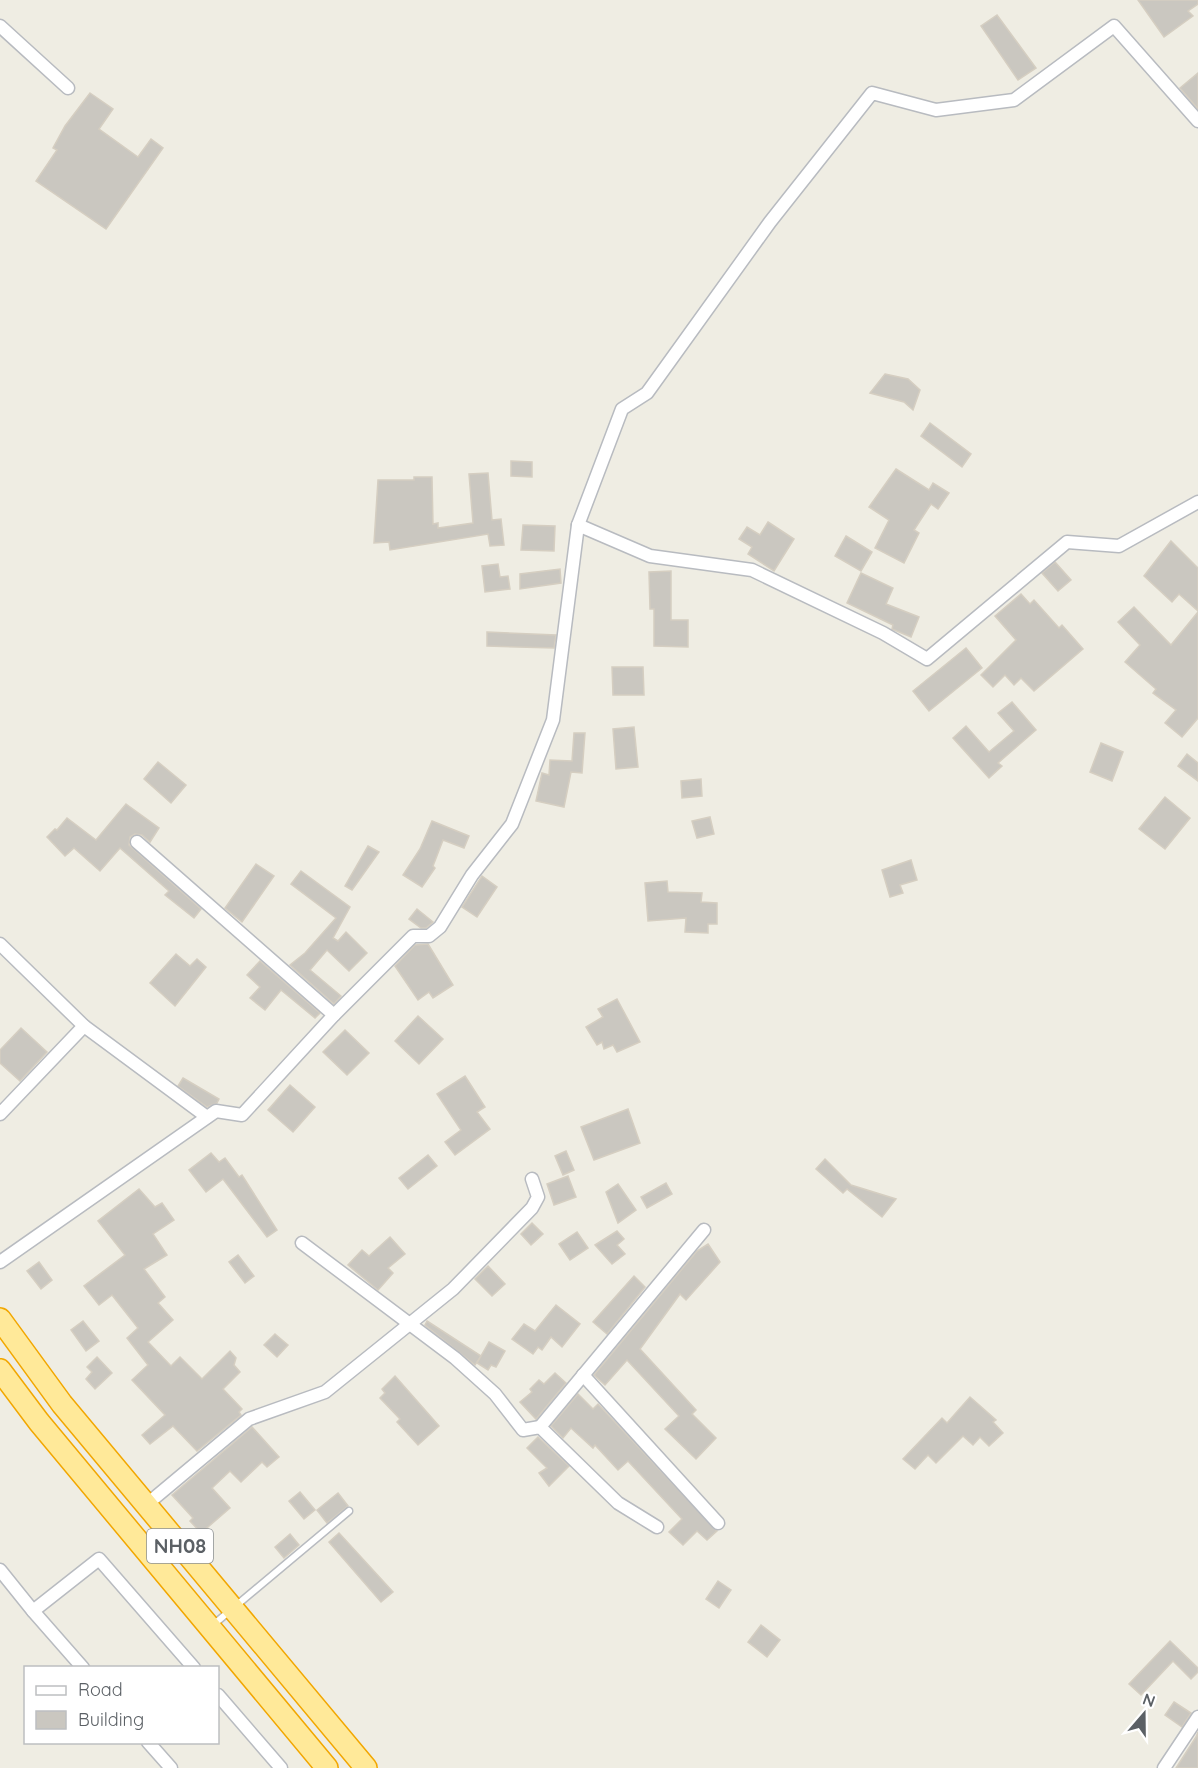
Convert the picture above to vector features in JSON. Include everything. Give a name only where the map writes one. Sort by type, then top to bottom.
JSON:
[{"type":"highway","name":"NH08","points":[[0,1319],[62,1404],[366,1768]]},
{"type":"highway","name":"NH08","points":[[0,1370],[39,1422],[327,1768]]},
{"type":"street","points":[[0,26],[68,88]]},
{"type":"street","points":[[0,1262],[216,1111],[242,1115],[334,1015],[413,936],[429,936],[440,927],[472,875],[512,824],[553,720],[578,525],[622,409],[647,393],[770,222],[872,93],[936,110],[1014,100],[1114,26],[1198,121]]},
{"type":"street","points":[[578,525],[650,556],[752,570],[884,633],[927,659],[1067,542],[1119,546],[1198,502]]},
{"type":"street","points":[[137,843],[334,1015]]},
{"type":"street","points":[[0,945],[84,1026],[207,1117]]},
{"type":"street","points":[[0,1114],[84,1026]]},
{"type":"street","points":[[146,1505],[249,1419],[325,1392],[453,1289],[532,1208],[538,1197],[532,1179]]},
{"type":"street","points":[[302,1243],[455,1358],[495,1394],[523,1430],[540,1427],[704,1230]]},
{"type":"street","points":[[583,1375],[718,1523]]},
{"type":"street","points":[[540,1427],[618,1503],[657,1527]]},
{"type":"street","points":[[33,1611],[99,1559],[192,1666]]},
{"type":"street","points":[[0,1570],[81,1666]]},
{"type":"street","points":[[219,1696],[281,1768]]},
{"type":"street","points":[[1164,1768],[1198,1717]]},
{"type":"street","points":[[149,1744],[171,1768]]},
{"type":"lane","points":[[210,1628],[349,1511]]},
{"type":"building","points":[[1138,0],[1198,0],[1198,4],[1188,11],[1193,16],[1164,37]]},
{"type":"building","points":[[997,15],[1036,68],[1018,80],[981,26]]},
{"type":"building","points":[[1198,73],[1198,109],[1180,88]]},
{"type":"building","points":[[90,93],[113,109],[99,129],[138,157],[151,139],[163,148],[106,229],[36,181],[57,150],[53,148],[65,126]]},
{"type":"building","points":[[885,374],[908,379],[920,390],[913,410],[904,402],[870,393]]},
{"type":"building","points":[[930,423],[971,454],[962,467],[921,436]]},
{"type":"building","points":[[511,461],[532,462],[532,477],[511,476]]},
{"type":"building","points":[[896,469],[929,490],[933,483],[949,493],[938,509],[931,504],[914,530],[919,533],[904,563],[875,548],[889,520],[869,507]]},
{"type":"building","points":[[488,473],[492,520],[501,519],[504,545],[490,546],[488,534],[390,550],[389,542],[374,543],[378,480],[414,480],[414,477],[432,477],[433,524],[438,523],[438,528],[473,523],[469,474]]},
{"type":"building","points":[[768,522],[794,539],[774,571],[748,554],[752,547],[739,539],[747,527],[760,535]]},
{"type":"building","points":[[523,525],[555,526],[554,551],[521,550]]},
{"type":"building","points":[[846,536],[872,552],[861,571],[835,556]]},
{"type":"building","points":[[1171,541],[1198,568],[1198,611],[1179,594],[1172,602],[1144,576]]},
{"type":"building","points":[[1055,562],[1071,580],[1058,591],[1042,573]]},
{"type":"building","points":[[498,564],[500,577],[508,576],[510,589],[485,592],[482,566]]},
{"type":"building","points":[[560,569],[561,583],[520,589],[520,574]]},
{"type":"building","points":[[671,571],[671,620],[688,620],[688,647],[654,646],[654,609],[650,609],[649,572]]},
{"type":"building","points":[[861,573],[893,588],[886,604],[919,617],[911,637],[892,629],[893,625],[847,603]]},
{"type":"building","points":[[1021,594],[1030,604],[1034,600],[1059,628],[1062,625],[1083,649],[1034,691],[1021,678],[1014,685],[1005,675],[993,687],[981,675],[1016,640],[995,616]]},
{"type":"building","points":[[1134,607],[1171,645],[1198,612],[1198,718],[1182,737],[1165,723],[1176,710],[1153,693],[1156,689],[1125,662],[1140,645],[1118,622]]},
{"type":"building","points":[[487,632],[556,635],[554,648],[487,646]]},
{"type":"building","points":[[966,648],[982,668],[929,711],[913,691]]},
{"type":"building","points":[[612,667],[643,667],[644,695],[613,695]]},
{"type":"building","points":[[1012,702],[1036,730],[998,763],[1002,766],[989,778],[953,738],[966,726],[989,752],[1014,731],[998,713]]},
{"type":"building","points":[[634,727],[638,767],[616,769],[613,729]]},
{"type":"building","points":[[574,733],[585,733],[582,773],[571,772],[564,807],[536,801],[542,773],[549,775],[550,760],[572,761]]},
{"type":"building","points":[[1101,743],[1123,752],[1112,781],[1090,772]]},
{"type":"building","points":[[1187,754],[1198,763],[1198,781],[1178,766]]},
{"type":"building","points":[[158,762],[186,785],[171,803],[144,779]]},
{"type":"building","points":[[701,779],[702,796],[682,798],[681,781]]},
{"type":"building","points":[[1165,797],[1190,818],[1165,849],[1139,829]]},
{"type":"building","points":[[126,804],[159,828],[150,842],[142,835],[135,834],[130,837],[129,845],[201,909],[194,918],[165,895],[169,891],[120,848],[100,871],[74,848],[65,856],[47,837],[55,829],[57,830],[67,818],[96,840]]},
{"type":"building","points":[[710,817],[714,834],[697,838],[692,821]]},
{"type":"building","points":[[432,821],[469,836],[464,848],[443,840],[433,866],[435,868],[422,887],[403,875],[420,849]]},
{"type":"building","points":[[368,846],[379,852],[352,890],[345,886]]},
{"type":"building","points":[[911,860],[917,880],[900,885],[903,893],[890,897],[882,870]]},
{"type":"building","points":[[256,864],[274,876],[242,922],[225,908]]},
{"type":"building","points":[[301,871],[350,907],[333,938],[338,941],[346,932],[367,953],[349,971],[327,950],[310,970],[341,996],[334,1004],[290,965],[305,953],[336,918],[291,884]]},
{"type":"building","points":[[482,876],[497,887],[477,917],[462,907]]},
{"type":"building","points":[[667,881],[668,892],[702,893],[701,902],[717,903],[717,924],[708,924],[708,933],[685,932],[686,918],[648,921],[645,883]]},
{"type":"building","points":[[417,909],[433,922],[426,928],[421,928],[409,919]]},
{"type":"building","points":[[428,944],[453,985],[433,998],[429,992],[418,1000],[395,966],[415,945]]},
{"type":"building","points":[[176,954],[190,966],[197,959],[206,967],[175,1006],[150,983]]},
{"type":"building","points":[[260,961],[320,1013],[315,1018],[281,990],[265,1010],[250,998],[260,987],[247,975]]},
{"type":"building","points":[[617,999],[640,1042],[617,1052],[613,1045],[604,1049],[602,1042],[597,1045],[586,1027],[603,1017],[598,1009]]},
{"type":"building","points":[[418,1016],[443,1039],[419,1064],[395,1041]]},
{"type":"building","points":[[21,1028],[47,1052],[20,1081],[0,1063],[0,1050]]},
{"type":"building","points":[[345,1030],[369,1053],[347,1075],[323,1052]]},
{"type":"building","points":[[465,1076],[485,1107],[477,1112],[490,1129],[455,1155],[445,1142],[461,1130],[437,1094]]},
{"type":"building","points":[[183,1078],[219,1099],[217,1103],[207,1107],[178,1086]]},
{"type":"building","points":[[290,1085],[315,1107],[293,1132],[268,1110]]},
{"type":"building","points":[[628,1109],[640,1143],[594,1160],[581,1127]]},
{"type":"building","points":[[566,1151],[574,1170],[563,1175],[555,1156]]},
{"type":"building","points":[[211,1153],[219,1162],[225,1158],[239,1177],[242,1175],[277,1230],[267,1237],[223,1179],[206,1192],[189,1170]]},
{"type":"building","points":[[428,1155],[437,1166],[408,1189],[399,1178]]},
{"type":"building","points":[[825,1159],[851,1185],[896,1199],[882,1217],[847,1189],[843,1193],[816,1169]]},
{"type":"building","points":[[568,1176],[576,1197],[554,1205],[547,1184]]},
{"type":"building","points":[[666,1183],[672,1194],[647,1208],[641,1197]]},
{"type":"building","points":[[618,1184],[636,1210],[618,1223],[606,1192]]},
{"type":"building","points":[[139,1189],[155,1207],[162,1203],[174,1220],[153,1234],[167,1255],[144,1269],[165,1297],[158,1303],[173,1320],[148,1342],[171,1366],[180,1357],[202,1379],[230,1351],[236,1358],[234,1365],[240,1372],[223,1389],[242,1409],[239,1412],[241,1415],[197,1451],[173,1426],[150,1444],[142,1435],[165,1415],[132,1380],[148,1365],[127,1338],[138,1328],[112,1295],[99,1305],[84,1286],[125,1255],[98,1221]]},
{"type":"building","points":[[532,1223],[543,1234],[531,1245],[521,1234]]},
{"type":"building","points":[[617,1231],[624,1239],[617,1245],[625,1254],[612,1264],[595,1245]]},
{"type":"building","points":[[577,1232],[588,1248],[570,1260],[559,1244]]},
{"type":"building","points":[[390,1237],[405,1254],[388,1268],[393,1273],[378,1290],[348,1265],[362,1250],[369,1256]]},
{"type":"building","points":[[708,1244],[720,1262],[686,1300],[680,1294],[640,1349],[696,1410],[692,1414],[716,1438],[696,1459],[665,1429],[679,1416],[627,1360],[605,1385],[594,1375],[697,1251]]},
{"type":"building","points":[[238,1255],[254,1276],[245,1283],[229,1262]]},
{"type":"building","points":[[39,1262],[52,1280],[41,1289],[27,1271]]},
{"type":"building","points":[[488,1266],[505,1284],[492,1296],[475,1279]]},
{"type":"building","points":[[634,1276],[645,1287],[607,1334],[593,1322]]},
{"type":"building","points":[[556,1305],[580,1324],[562,1347],[551,1337],[542,1350],[538,1347],[533,1354],[512,1339],[524,1324],[535,1331]]},
{"type":"building","points":[[83,1321],[99,1341],[86,1351],[71,1330]]},
{"type":"building","points":[[427,1321],[481,1356],[475,1365],[425,1325]]},
{"type":"building","points":[[275,1334],[288,1345],[277,1357],[264,1345]]},
{"type":"building","points":[[489,1342],[505,1351],[496,1367],[491,1365],[488,1370],[477,1363]]},
{"type":"building","points":[[97,1357],[112,1373],[95,1389],[86,1379],[92,1372],[87,1367]]},
{"type":"building","points":[[555,1373],[566,1383],[536,1419],[520,1402],[532,1392],[530,1389],[539,1380],[544,1384]]},
{"type":"building","points":[[395,1376],[439,1426],[418,1445],[397,1422],[400,1419],[380,1398],[385,1393],[382,1389]]},
{"type":"building","points":[[578,1394],[593,1409],[598,1404],[717,1531],[707,1540],[697,1531],[683,1545],[669,1532],[682,1519],[628,1461],[618,1470],[595,1445],[593,1448],[571,1428],[563,1438],[551,1426]]},
{"type":"building","points":[[970,1397],[996,1420],[993,1422],[1003,1433],[989,1446],[980,1437],[973,1445],[963,1436],[936,1463],[928,1455],[915,1469],[903,1459],[942,1418],[947,1423]]},
{"type":"building","points":[[252,1427],[279,1457],[267,1467],[262,1462],[241,1482],[230,1471],[212,1488],[230,1508],[201,1533],[190,1521],[193,1518],[172,1495]]},
{"type":"building","points":[[538,1437],[569,1466],[549,1486],[539,1473],[547,1468],[527,1448]]},
{"type":"building","points":[[300,1492],[315,1510],[304,1519],[289,1501]]},
{"type":"building","points":[[338,1493],[348,1506],[327,1523],[317,1510]]},
{"type":"building","points":[[339,1533],[393,1592],[381,1602],[329,1542]]},
{"type":"building","points":[[290,1534],[299,1545],[284,1558],[275,1547]]},
{"type":"building","points":[[718,1581],[731,1590],[719,1608],[706,1599]]},
{"type":"building","points":[[761,1625],[780,1640],[767,1657],[748,1642]]},
{"type":"building","points":[[1170,1641],[1198,1668],[1198,1672],[1191,1679],[1173,1661],[1141,1695],[1129,1684]]},
{"type":"building","points":[[1174,1702],[1191,1713],[1182,1727],[1165,1715]]},
{"type":"building","points":[[1198,1732],[1198,1768],[1176,1768],[1196,1737]]}]
